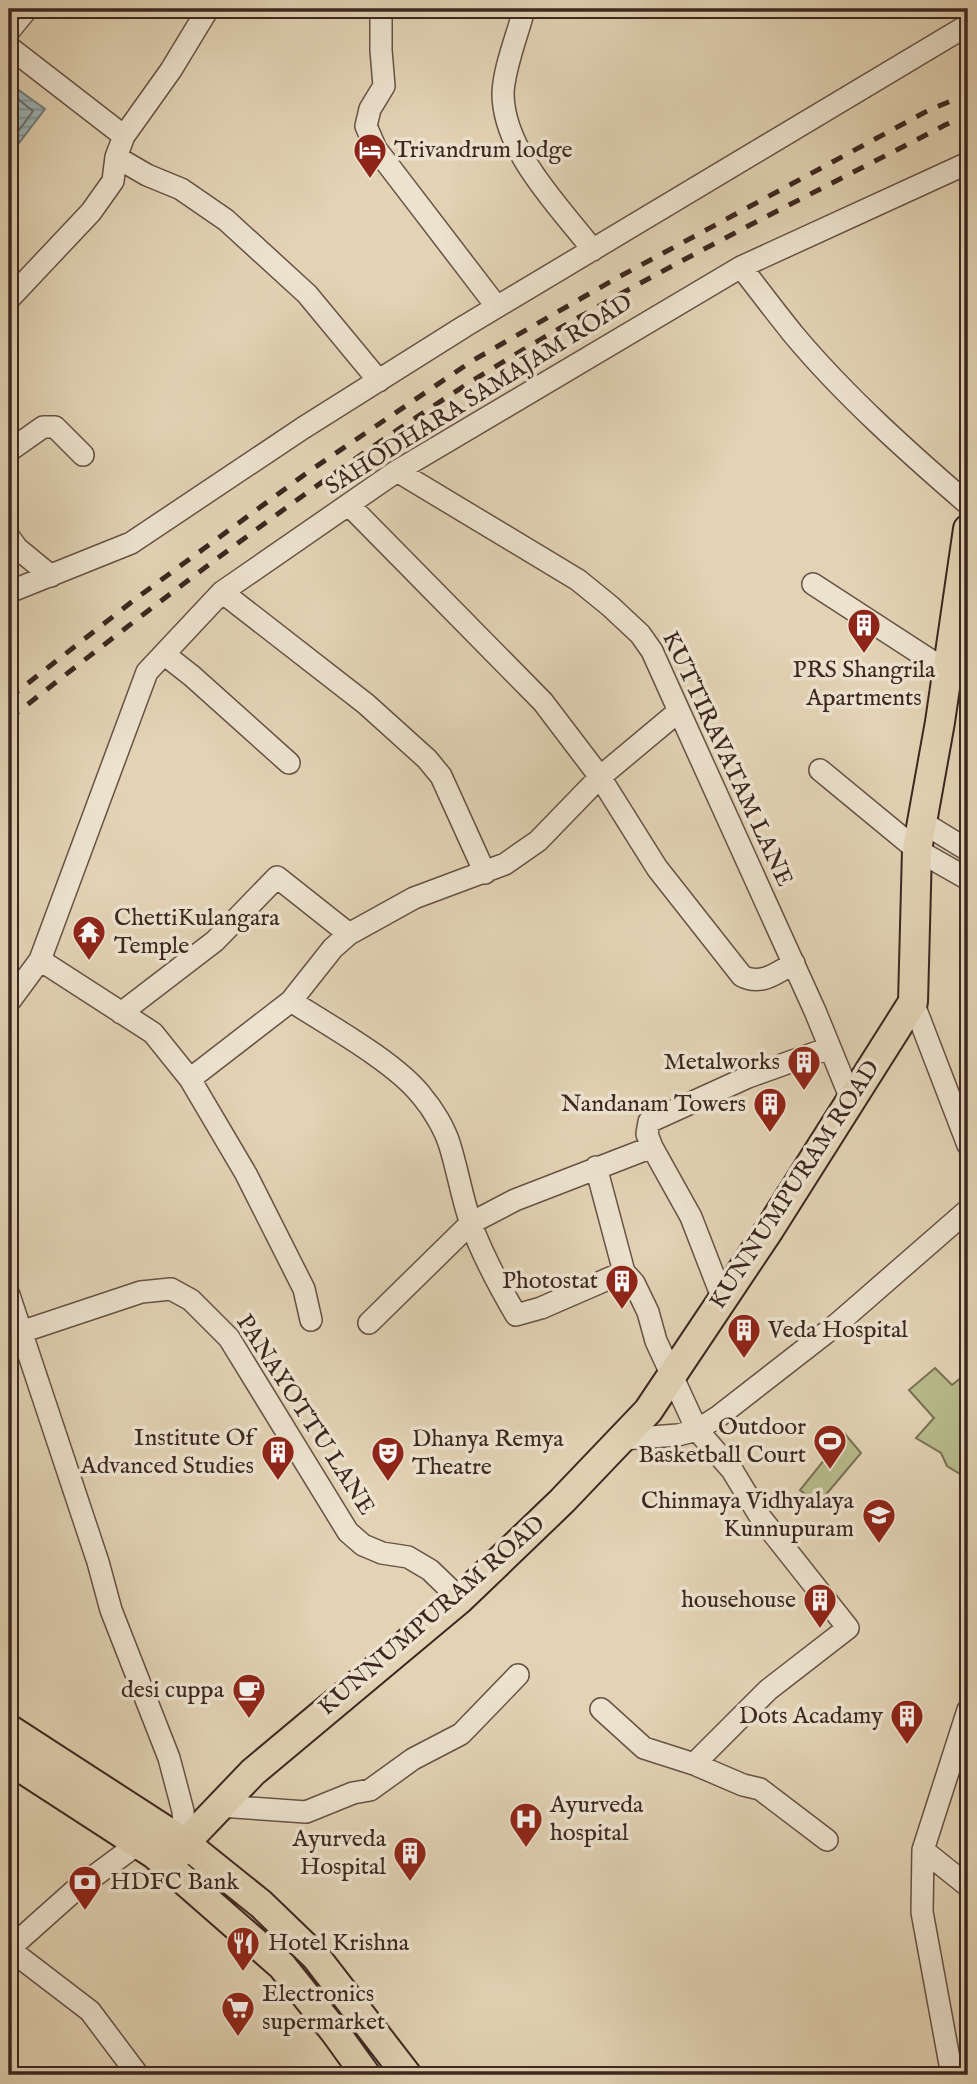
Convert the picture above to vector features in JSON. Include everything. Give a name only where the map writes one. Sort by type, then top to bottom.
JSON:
[{"type":"main road","points":[[913,1002],[917,850],[967,545]]},
{"type":"main road","name":"KUNNUMPURAM ROAD","points":[[169,1867],[185,1843],[253,1772],[460,1599],[623,1439],[648,1411],[769,1230],[913,1002]]},
{"type":"main road","points":[[9,1729],[185,1843],[261,1904],[316,1957],[407,2075]]},
{"type":"main road","points":[[9,1760],[139,1843],[282,1966],[366,2075]]},
{"type":"street","points":[[9,31],[27,9]]},
{"type":"street","points":[[9,299],[92,212],[113,181],[116,157],[124,136],[171,70],[208,9]]},
{"type":"street","points":[[382,9],[384,86],[369,109],[366,127],[376,149],[497,307]]},
{"type":"street","points":[[524,9],[503,91],[509,124],[529,166],[593,250]]},
{"type":"street","points":[[9,592],[131,543],[291,436],[497,307],[968,25]]},
{"type":"street","points":[[9,47],[124,136]]},
{"type":"street","points":[[116,157],[147,175],[181,189],[226,220],[307,293],[379,381]]},
{"type":"street","name":"SAHODHARA SAMAJAM ROAD","points":[[9,1002],[40,960],[147,672],[222,592],[397,471],[741,267],[968,163]]},
{"type":"street","points":[[741,267],[796,337],[832,376],[918,461],[968,505]]},
{"type":"street","points":[[9,451],[43,427],[55,427],[83,455]]},
{"type":"street","name":"KUTTIRAVATAM LANE","points":[[397,471],[578,580],[639,634],[652,652],[680,711],[794,963],[851,1099]]},
{"type":"street","points":[[349,505],[543,702],[600,777],[657,868],[742,976],[751,981],[762,980],[794,963]]},
{"type":"street","points":[[9,537],[17,548],[51,576]]},
{"type":"street","points":[[813,584],[947,671]]},
{"type":"street","points":[[222,592],[366,704],[427,759],[441,776],[485,873]]},
{"type":"street","points":[[164,654],[289,763]]},
{"type":"street","points":[[190,1079],[291,1001],[318,965],[349,934],[414,898],[505,864],[538,841],[600,777],[680,711]]},
{"type":"street","points":[[820,770],[917,850],[968,879]]},
{"type":"street","points":[[922,822],[966,849],[968,846]]},
{"type":"street","points":[[121,1013],[215,941],[276,877],[349,934]]},
{"type":"street","points":[[40,960],[153,1033],[190,1079],[246,1174],[304,1289],[312,1320]]},
{"type":"street","points":[[291,1001],[374,1056],[421,1094],[450,1144],[459,1187],[471,1223],[492,1272],[516,1315],[541,1308],[624,1272]]},
{"type":"street","points":[[913,1002],[968,1145]]},
{"type":"street","points":[[722,1297],[691,1217],[652,1147],[647,1129],[649,1122],[748,1077],[829,1048]]},
{"type":"street","points":[[369,1323],[471,1223],[515,1200],[652,1147]]},
{"type":"street","points":[[596,1167],[624,1272],[634,1283],[648,1312],[656,1341],[697,1430],[732,1470],[761,1518],[848,1628],[768,1690],[694,1764]]},
{"type":"street","points":[[623,1439],[678,1436],[697,1430],[719,1416],[836,1325],[968,1210]]},
{"type":"street","name":"PANAYOTTU LANE","points":[[21,1332],[141,1292],[170,1289],[191,1300],[229,1338],[348,1532],[363,1545],[382,1553],[408,1557],[430,1570],[460,1599]]},
{"type":"street","points":[[9,1295],[98,1562],[111,1610],[169,1758],[183,1811],[185,1843]]},
{"type":"street","points":[[220,1806],[306,1812],[353,1793],[370,1790],[413,1759],[461,1734],[518,1675]]},
{"type":"street","points":[[601,1709],[644,1748],[760,1789],[827,1840]]},
{"type":"street","points":[[952,2075],[922,1912],[923,1850],[968,1710]]},
{"type":"street","points":[[138,2075],[90,2011],[9,1949],[74,1891],[139,1843]]},
{"type":"street","points":[[923,1850],[968,1886]]},
{"type":"green space","points":[[935,1368],[952,1385],[968,1372],[968,1479],[947,1466],[941,1453],[916,1438],[934,1418],[909,1390]]},
{"type":"green space","name":"Outdoor Basketball Court","points":[[845,1434],[861,1453],[818,1504],[800,1490]]},
{"type":"water","points":[[9,83],[45,109],[9,156]]},
{"type":"railway","points":[[9,698],[138,597],[308,472],[472,361],[615,279],[929,110],[968,94]]},
{"type":"railway","points":[[9,719],[292,503],[469,383],[644,281],[968,115]]},
{"type":"place","name":"Trivandrum lodge","points":[[370,180]]},
{"type":"place","name":"PRS Shangrila Apartments","points":[[864,655]]},
{"type":"place","name":"ChettiKulangara Temple","points":[[89,962]]},
{"type":"place","name":"Metalworks","points":[[804,1092]]},
{"type":"place","name":"Nandanam Towers","points":[[770,1134]]},
{"type":"place","name":"Photostat","points":[[622,1311]]},
{"type":"place","name":"Veda Hospital","points":[[744,1360]]},
{"type":"place","name":"Outdoor Basketball Court","points":[[830,1471]]},
{"type":"place","name":"Institute Of Advanced Studies","points":[[278,1482]]},
{"type":"place","name":"Dhanya Remya Theatre","points":[[388,1483]]},
{"type":"place","name":"Chinmaya Vidhyalaya Kunnupuram","points":[[879,1545]]},
{"type":"place","name":"househouse","points":[[820,1630]]},
{"type":"place","name":"desi cuppa","points":[[249,1720]]},
{"type":"place","name":"Dots Acadamy","points":[[907,1746]]},
{"type":"place","name":"Ayurveda hospital","points":[[526,1849]]},
{"type":"place","name":"Ayurveda Hospital","points":[[410,1883]]},
{"type":"place","name":"HDFC Bank","points":[[85,1912]]},
{"type":"place","name":"Hotel Krishna","points":[[243,1973]]},
{"type":"place","name":"Electronics supermarket","points":[[238,2038]]}]
